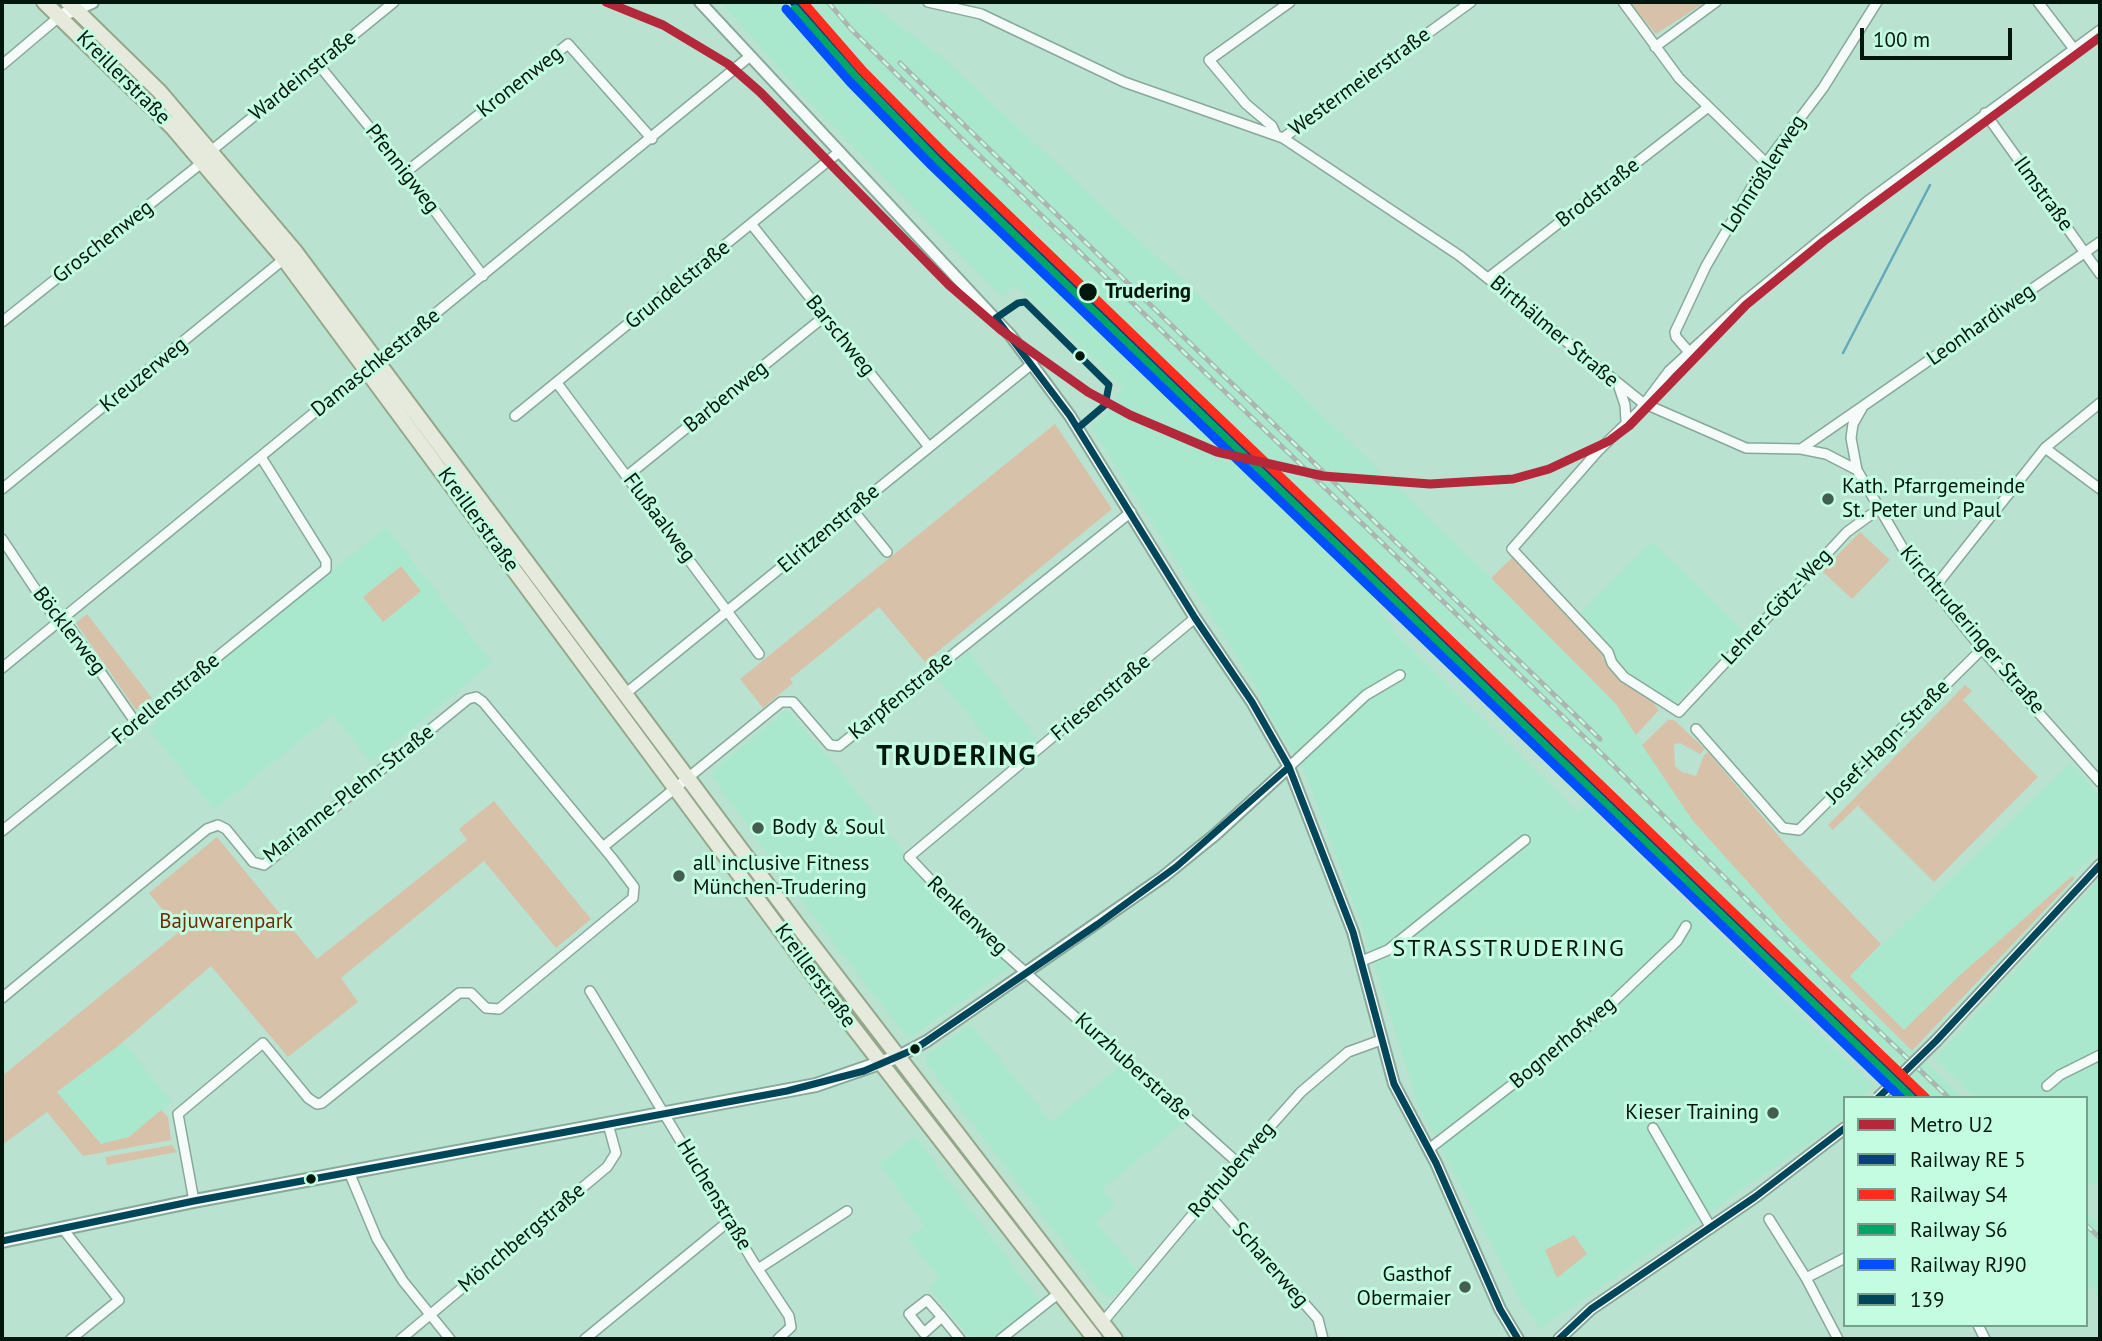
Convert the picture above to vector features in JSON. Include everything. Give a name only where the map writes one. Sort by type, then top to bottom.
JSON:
[{"type":"main road","name":"Kreillerstraße","points":[[44,2],[207,156],[294,250],[625,694],[681,783],[881,1064],[1093,1338]]},
{"type":"main road","points":[[60,16],[72,4],[92,2]]},
{"type":"main road","name":"Kreillerstraße","points":[[72,4],[160,92],[366,372],[681,783],[1115,1339]]},
{"type":"main road","points":[[2,1241],[194,1201],[831,1082],[897,1057]]},
{"type":"street","name":"Wardeinstraße","points":[[207,156],[394,2]]},
{"type":"street","points":[[700,2],[749,57],[944,260],[1033,363],[1131,512],[1195,618],[1252,702],[1289,767],[1362,961],[1381,1040],[1400,1098],[1429,1149],[1500,1309],[1518,1339]]},
{"type":"street","name":"Birthälmer Straße","points":[[928,2],[990,18],[1124,82],[1279,136],[1385,204],[1488,278],[1619,387],[1643,403],[1746,448],[1801,449],[1826,454],[1857,470]]},
{"type":"street","name":"Birthälmer Straße","points":[[1279,136],[1272,126],[1245,104],[1209,60],[1290,2]]},
{"type":"street","name":"Westermeierstraße","points":[[1279,136],[1471,2]]},
{"type":"street","points":[[1623,2],[1655,47],[1707,108],[1766,163]]},
{"type":"street","points":[[1655,47],[1716,2]]},
{"type":"street","name":"Lohnrößlerweg","points":[[1689,352],[1676,337],[1676,327],[1723,235],[1766,163],[1823,88],[1877,2]]},
{"type":"street","points":[[2038,2],[2074,49]]},
{"type":"street","points":[[5,62],[60,16]]},
{"type":"street","points":[[1626,422],[1689,352],[1802,254],[1985,113],[2100,30]]},
{"type":"street","name":"Kronenweg","points":[[406,172],[568,44],[652,139]]},
{"type":"street","name":"Damaschkestraße","points":[[2,668],[749,57]]},
{"type":"street","name":"Pfennigweg","points":[[318,64],[406,172],[483,276]]},
{"type":"street","points":[[1239,121],[1245,104]]},
{"type":"street","name":"Brodstraße","points":[[1488,278],[1707,108]]},
{"type":"street","name":"Ilmstraße","points":[[1985,113],[2100,274]]},
{"type":"street","name":"Grundelstraße","points":[[515,416],[839,152]]},
{"type":"street","name":"Groschenweg","points":[[2,322],[207,156]]},
{"type":"street","name":"Barschweg","points":[[752,225],[929,447]]},
{"type":"street","name":"Leonhardiweg","points":[[1801,449],[2100,242]]},
{"type":"street","name":"Kreuzerweg","points":[[2,489],[284,259]]},
{"type":"street","name":"Barbenweg","points":[[627,476],[824,316]]},
{"type":"street","name":"Elritzenstraße","points":[[625,694],[1033,363]]},
{"type":"street","name":"Flußaalweg","points":[[557,383],[760,654]]},
{"type":"street","points":[[1619,387],[1625,405],[1626,422]]},
{"type":"street","points":[[1934,588],[2045,448],[2100,403]]},
{"type":"street","points":[[1857,470],[1851,438],[1853,424],[1862,408]]},
{"type":"street","name":"Lehrer-Götz-Weg","points":[[1626,422],[1512,549],[1608,652],[1624,677],[1679,712],[1847,532],[1880,508]]},
{"type":"street","points":[[2045,448],[2100,489]]},
{"type":"street","name":"Forellenstraße","points":[[2,831],[327,566],[261,457]]},
{"type":"street","name":"Kirchtruderinger Straße","points":[[1857,470],[1908,557],[1982,649],[2100,782]]},
{"type":"street","points":[[852,509],[887,552]]},
{"type":"street","name":"Karpfenstraße","points":[[681,783],[781,702],[787,700],[793,702],[831,745],[839,746],[1131,512]]},
{"type":"street","name":"Böcklerweg","points":[[2,540],[52,614],[70,628],[136,723]]},
{"type":"street","name":"Friesenstraße","points":[[909,857],[1195,618]]},
{"type":"street","name":"Josef-Hagn-Straße","points":[[1696,729],[1783,828],[1799,830],[1982,649]]},
{"type":"street","points":[[897,1057],[915,1049],[1027,973],[1176,867],[1366,695],[1400,675]]},
{"type":"street","name":"Marianne-Plehn-Straße","points":[[2,998],[207,829],[218,825],[226,829],[253,862],[264,865],[471,697],[483,702],[603,847]]},
{"type":"street","points":[[194,1201],[178,1116],[181,1109],[263,1043],[308,1098],[317,1104],[327,1100],[459,993],[471,993],[485,1008],[499,1009],[633,898],[634,887],[603,847],[681,783]]},
{"type":"street","points":[[1362,961],[1388,950],[1525,840]]},
{"type":"street","name":"Renkenweg","points":[[909,857],[953,906],[1027,973]]},
{"type":"street","points":[[1880,1096],[1937,1041],[2100,865]]},
{"type":"street","name":"Bognerhofweg","points":[[1429,1149],[1588,1026],[1676,941],[1686,926]]},
{"type":"street","name":"Kurzhuberstraße","points":[[1027,973],[1238,1163]]},
{"type":"street","name":"Huchenstraße","points":[[590,991],[789,1316],[791,1327],[778,1339]]},
{"type":"street","name":"Rothuberweg","points":[[1102,1322],[1209,1195],[1321,1073],[1348,1052],[1381,1040]]},
{"type":"street","points":[[2047,1086],[2060,1075],[2100,1055]]},
{"type":"street","name":"Mönchbergstraße","points":[[401,1339],[607,1167],[616,1153],[608,1124]]},
{"type":"street","points":[[1653,1128],[1711,1228]]},
{"type":"street","points":[[1559,1339],[1591,1309],[1711,1228],[1843,1129]]},
{"type":"street","points":[[349,1172],[377,1238],[430,1315],[450,1339]]},
{"type":"street","name":"Scharerweg","points":[[1209,1195],[1318,1319],[1323,1339]]},
{"type":"street","points":[[758,1269],[847,1211]]},
{"type":"street","points":[[1769,1219],[1806,1278],[1838,1339]]},
{"type":"street","points":[[585,1339],[729,1221]]},
{"type":"street","points":[[63,1229],[119,1300],[71,1339]]},
{"type":"street","points":[[1806,1278],[1843,1259]]},
{"type":"street","points":[[1001,1339],[1059,1293]]},
{"type":"street","points":[[942,1317],[960,1339]]},
{"type":"shaded area","points":[[721,2],[868,2],[941,56],[1195,292],[1491,578],[1616,704],[1693,821],[1791,930],[1961,1096],[1895,1096],[1367,589],[1396,633],[1577,812],[1586,805],[1874,1086],[1864,1096],[1843,1096],[1843,1117],[1834,1126],[1540,1329],[1518,1296],[1418,1104],[1361,923],[1303,767],[1263,705],[1259,691],[1091,427],[1107,414],[1123,387],[1016,285],[1002,297],[797,89]]},
{"type":"shaded area","points":[[386,527],[492,663],[371,762],[332,715],[214,810],[149,729],[157,722],[153,717]]},
{"type":"shaded area","points":[[1652,542],[1744,631],[1697,683],[1686,690],[1676,705],[1630,675],[1579,615]]},
{"type":"shaded area","points":[[969,652],[1037,739],[1009,764],[936,677]]},
{"type":"shaded area","points":[[787,710],[841,772],[946,907],[1011,967],[911,1037],[906,1036],[819,924],[712,777],[714,770]]},
{"type":"shaded area","points":[[2071,763],[2100,797],[2100,850],[1904,1030],[1850,976]]},
{"type":"shaded area","points":[[2100,879],[2100,1178],[2088,1186],[2088,1096],[1973,1096],[1935,1059]]},
{"type":"shaded area","points":[[971,1024],[1051,1122],[1123,1064],[1184,1122],[1102,1189],[1115,1205],[1096,1222],[1137,1271],[1113,1297],[1103,1295],[926,1063],[927,1055]]},
{"type":"shaded area","points":[[123,1042],[172,1102],[129,1137],[101,1144],[57,1092]]},
{"type":"shaded area","points":[[915,1136],[1040,1301],[994,1339],[971,1339],[928,1287],[939,1278],[908,1238],[924,1226],[879,1163]]},
{"type":"shaded area","points":[[2088,1213],[2100,1224],[2100,1296],[2088,1284]]},
{"type":"green space","points":[[1629,2],[1699,2],[1701,5],[1656,34]]},
{"type":"green space","points":[[1055,424],[1112,509],[925,662],[879,607],[790,679],[793,683],[763,708],[740,679]]},
{"type":"green space","points":[[1860,532],[1890,560],[1852,599],[1822,571]]},
{"type":"green space","points":[[1513,557],[1605,655],[1602,657],[1616,675],[1649,697],[1659,710],[1636,735],[1616,704],[1491,578]]},
{"type":"green space","points":[[401,566],[421,591],[383,622],[363,597]]},
{"type":"green space","points":[[87,614],[152,698],[136,710],[76,623]]},
{"type":"green space","points":[[1965,685],[1972,691],[1963,700],[2038,777],[1934,882],[1858,806],[1875,789],[1833,830],[1828,825]]},
{"type":"green space","points":[[1668,720],[1674,720],[1705,749],[1700,754],[1680,743],[1674,744],[1675,766],[1682,772],[1696,776],[1704,755],[1708,752],[1788,847],[1881,944],[1850,976],[1904,1030],[1958,977],[2072,876],[2075,878],[1912,1051],[1791,930],[1693,821],[1642,745]]},
{"type":"green space","name":"Bajuwarenpark","points":[[494,801],[591,919],[556,948],[484,861],[341,978],[358,1002],[288,1057],[211,966],[117,1047],[57,1092],[101,1144],[129,1137],[161,1110],[168,1117],[171,1140],[83,1156],[47,1112],[2,1145],[2,1076],[180,931],[149,893],[217,837],[317,959],[467,840],[459,829]]},
{"type":"green space","points":[[172,1145],[177,1152],[107,1165],[105,1157]]},
{"type":"green space","points":[[1574,1235],[1587,1254],[1557,1278],[1545,1250]]},
{"type":"waterway","points":[[1843,353],[1930,185]]},
{"type":"railway","points":[[828,2],[851,29],[960,137],[1607,759],[1840,994],[1947,1096]]},
{"type":"railway","points":[[900,63],[1600,739]]},
{"type":"railway","points":[[2088,1227],[2100,1238]]},
{"type":"metro line","name":"U2","points":[[606,2],[663,25],[728,64],[760,92],[949,285],[1001,330],[1088,392],[1130,415],[1217,452],[1323,476],[1430,484],[1513,479],[1549,469],[1609,441],[1629,426],[1746,305],[1824,241],[2100,37]]},
{"type":"transit line","points":[[794,2],[857,75],[939,158],[1914,1096]]},
{"type":"transit line","name":"139","points":[[996,318],[1018,303],[1025,302],[1109,385],[1105,405],[1078,428]]},
{"type":"transit line","name":"139","points":[[996,318],[1070,416],[1195,618],[1252,702],[1289,767],[1353,932],[1394,1084],[1436,1163],[1500,1309],[1518,1339]]},
{"type":"transit line","name":"139","points":[[2,1241],[194,1201],[787,1091],[864,1071],[915,1049],[1098,924],[1176,867],[1289,767]]},
{"type":"transit line","name":"139","points":[[1880,1096],[1936,1041],[2100,865]]},
{"type":"transit line","name":"139","points":[[1559,1339],[1591,1309],[1755,1197],[1843,1130]]},
{"type":"rail line","name":"S4","points":[[803,2],[863,71],[944,153],[1924,1096]]},
{"type":"rail line","name":"RJ90","points":[[786,9],[850,82],[932,166],[1899,1096]]},
{"type":"rail line","name":"S6","points":[[795,9],[856,78],[937,161],[1909,1096]]},
{"type":"place","name":"Trudering","points":[[1088,292]]},
{"type":"place","name":"Kath. Pfarrgemeinde St. Peter und Paul","points":[[1828,499]]},
{"type":"place","name":"Body & Soul","points":[[758,828]]},
{"type":"place","name":"all inclusive Fitness München-Trudering","points":[[679,876]]},
{"type":"place","name":"Kieser Training","points":[[1773,1113]]},
{"type":"place","name":"Gasthof Obermaier","points":[[1465,1287]]},
{"type":"district","name":"TRUDERING","points":[[957,757]]},
{"type":"district","name":"STRASSTRUDERING","points":[[1509,949]]}]
